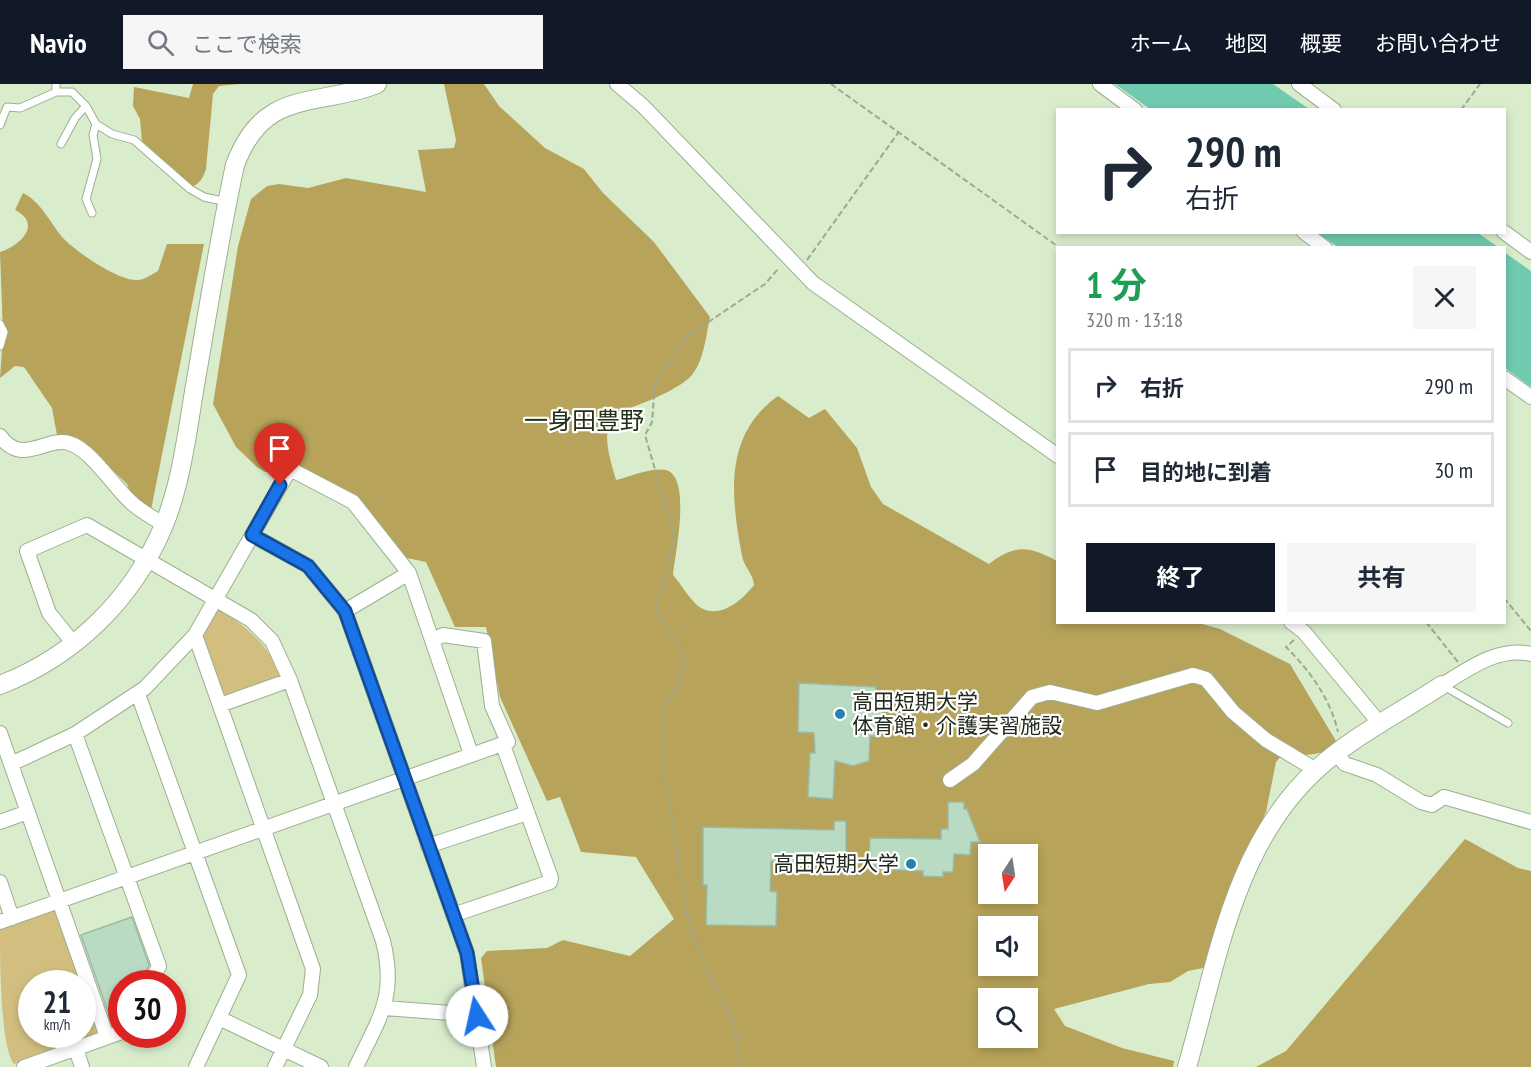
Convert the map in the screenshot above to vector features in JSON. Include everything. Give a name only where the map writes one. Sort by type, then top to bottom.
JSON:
[{"type":"street","points":[[0,685],[39,668],[74,644],[111,610],[146,560],[164,525],[182,455],[235,165],[249,136],[270,115],[299,101],[376,84]]},
{"type":"street","points":[[617,84],[643,106],[813,283],[1056,455]]},
{"type":"street","points":[[1100,84],[1132,108]]},
{"type":"street","points":[[1299,84],[1331,108]]},
{"type":"street","points":[[1506,233],[1531,252]]},
{"type":"street","points":[[1307,234],[1322,246]]},
{"type":"street","points":[[1506,379],[1531,397]]},
{"type":"street","points":[[0,436],[11,447],[31,450],[60,442],[69,443],[107,475],[133,505],[164,525]]},
{"type":"street","points":[[6,758],[75,734],[138,694],[195,635],[214,598],[290,469],[353,502],[409,573],[471,754]]},
{"type":"street","points":[[74,644],[49,613],[27,551],[87,525],[251,620],[263,631],[283,661],[384,941],[390,976],[385,1008],[356,1067]]},
{"type":"street","points":[[252,535],[308,566],[345,611],[467,953],[484,1067]]},
{"type":"street","points":[[345,611],[409,573]]},
{"type":"street","points":[[1297,626],[1381,725]]},
{"type":"street","points":[[195,635],[313,969],[310,995],[275,1067]]},
{"type":"street","points":[[0,882],[6,920],[471,754],[503,746],[508,742],[492,706],[484,641],[443,635],[433,640]]},
{"type":"street","points":[[1187,1067],[1244,873],[1270,825],[1316,770],[1339,751],[1465,671],[1502,654],[1521,651],[1531,654]]},
{"type":"street","points":[[950,780],[973,764],[1032,697],[1050,692],[1097,703],[1192,675],[1206,679],[1233,712],[1266,740],[1316,770]]},
{"type":"street","points":[[220,705],[290,680]]},
{"type":"street","points":[[138,694],[239,975],[196,1067]]},
{"type":"street","points":[[0,733],[6,758],[28,812],[107,1037],[24,1067]]},
{"type":"street","points":[[75,734],[159,966],[157,970]]},
{"type":"street","points":[[453,915],[550,882],[551,878],[503,746]]},
{"type":"street","points":[[1339,751],[1346,764],[1377,775],[1421,802],[1432,805],[1443,797],[1531,822]]},
{"type":"street","points":[[0,822],[28,812]]},
{"type":"street","points":[[428,846],[527,813]]},
{"type":"street","points":[[385,1008],[477,1016]]},
{"type":"street","points":[[219,1018],[321,1067]]},
{"type":"street","points":[[76,1049],[82,1067]]},
{"type":"lane","points":[[0,125],[3,107],[20,108],[56,88],[72,92],[86,106],[96,124],[112,134],[134,140],[190,189],[204,197],[227,202]]},
{"type":"lane","points":[[61,144],[75,118],[86,106]]},
{"type":"lane","points":[[92,213],[86,199],[97,159],[93,135],[96,124]]},
{"type":"lane","points":[[0,324],[4,332],[0,346]]},
{"type":"lane","points":[[1442,685],[1508,723]]},
{"type":"path","points":[[831,84],[1057,246]]},
{"type":"path","points":[[1462,108],[1480,84]]},
{"type":"path","points":[[800,270],[898,133]]},
{"type":"path","points":[[742,1067],[732,1023],[701,959],[687,916],[669,806],[663,765],[663,709],[678,684],[685,654],[671,636],[656,607],[675,538],[645,435],[652,422],[656,383],[686,337],[765,284],[788,257]]},
{"type":"path","points":[[1506,600],[1531,631]]},
{"type":"path","points":[[1428,624],[1465,671]]},
{"type":"path","points":[[1297,626],[1286,647],[1315,678],[1319,691],[1335,719],[1339,751]]},
{"type":"shaded area","points":[[193,84],[239,84],[219,86],[213,94],[206,169],[199,182],[186,188],[142,142],[140,119],[133,106],[134,87],[189,98]]},
{"type":"shaded area","points":[[444,84],[484,84],[499,106],[545,148],[584,169],[603,193],[654,242],[710,317],[702,355],[692,375],[666,393],[613,414],[609,422],[607,438],[616,480],[660,469],[674,476],[678,486],[680,517],[673,575],[701,608],[717,611],[731,606],[754,585],[743,560],[738,534],[735,512],[735,469],[748,429],[760,412],[778,396],[809,418],[825,409],[857,448],[871,487],[883,504],[989,564],[1006,553],[1022,549],[1038,552],[1056,561],[1056,624],[1202,624],[1220,629],[1290,664],[1336,741],[1326,751],[1305,755],[1282,755],[1276,762],[1266,812],[1237,875],[1208,967],[1188,971],[1170,982],[1149,984],[1054,1009],[1065,1026],[1122,1048],[1174,1061],[1173,1067],[496,1067],[481,958],[487,951],[547,948],[563,940],[630,956],[674,919],[636,857],[581,852],[560,797],[547,801],[500,697],[486,627],[455,627],[426,562],[407,558],[400,552],[356,496],[285,460],[275,472],[265,472],[257,467],[236,447],[213,404],[238,246],[251,199],[267,186],[279,184],[308,188],[346,178],[426,192],[418,150],[454,148],[456,140]]},
{"type":"shaded area","points":[[23,193],[40,206],[62,237],[77,250],[108,271],[129,279],[142,279],[158,271],[167,244],[204,244],[151,510],[134,502],[127,484],[99,457],[72,447],[57,435],[52,408],[24,367],[15,366],[0,378],[3,334],[0,252],[15,245],[26,234],[27,222],[15,210]]},
{"type":"shaded area","points":[[220,610],[249,631],[265,647],[281,679],[224,699],[201,635],[213,613]]},
{"type":"shaded area","points":[[1465,839],[1518,868],[1531,871],[1531,1067],[1256,1067],[1286,1051]]},
{"type":"shaded area","points":[[51,910],[57,912],[78,970],[18,970],[18,1048],[61,1048],[14,1064],[9,1055],[3,1021],[0,928]]},
{"type":"shaded area","points":[[96,1021],[99,1029],[96,1036]]},
{"type":"water","points":[[1115,84],[1273,84],[1308,108],[1149,108]]},
{"type":"water","points":[[1318,234],[1479,234],[1497,246],[1336,246]]},
{"type":"water","points":[[1506,253],[1531,271],[1531,387],[1506,369]]},
{"type":"building","name":"高田短期大学 体育館・介護実習施設","points":[[799,683],[876,687],[876,695],[883,696],[881,736],[870,736],[869,761],[853,766],[835,761],[833,799],[808,797],[810,753],[815,753],[814,733],[798,732]]},
{"type":"building","points":[[948,802],[964,802],[964,809],[967,809],[980,842],[971,842],[970,855],[954,854],[953,872],[943,872],[943,877],[923,876],[923,871],[876,869],[876,865],[869,865],[870,838],[941,839],[941,829],[948,829]]},
{"type":"building","name":"高田短期大学","points":[[834,821],[846,821],[846,856],[829,855],[829,863],[771,861],[770,891],[777,892],[776,926],[706,925],[707,885],[703,885],[703,827],[834,830]]},
{"type":"building","points":[[132,917],[149,965],[147,970],[108,970],[108,1012],[96,978],[96,970],[93,970],[81,935]]},
{"type":"place","name":"高田短期大学 体育館・介護実習施設","points":[[840,714]]},
{"type":"place","name":"高田短期大学","points":[[911,864]]},
{"type":"district","name":"一身田豊野","points":[[584,421]]},
{"type":"route","points":[[280,485],[252,535],[308,566],[345,611],[467,953],[477,1016]]}]
